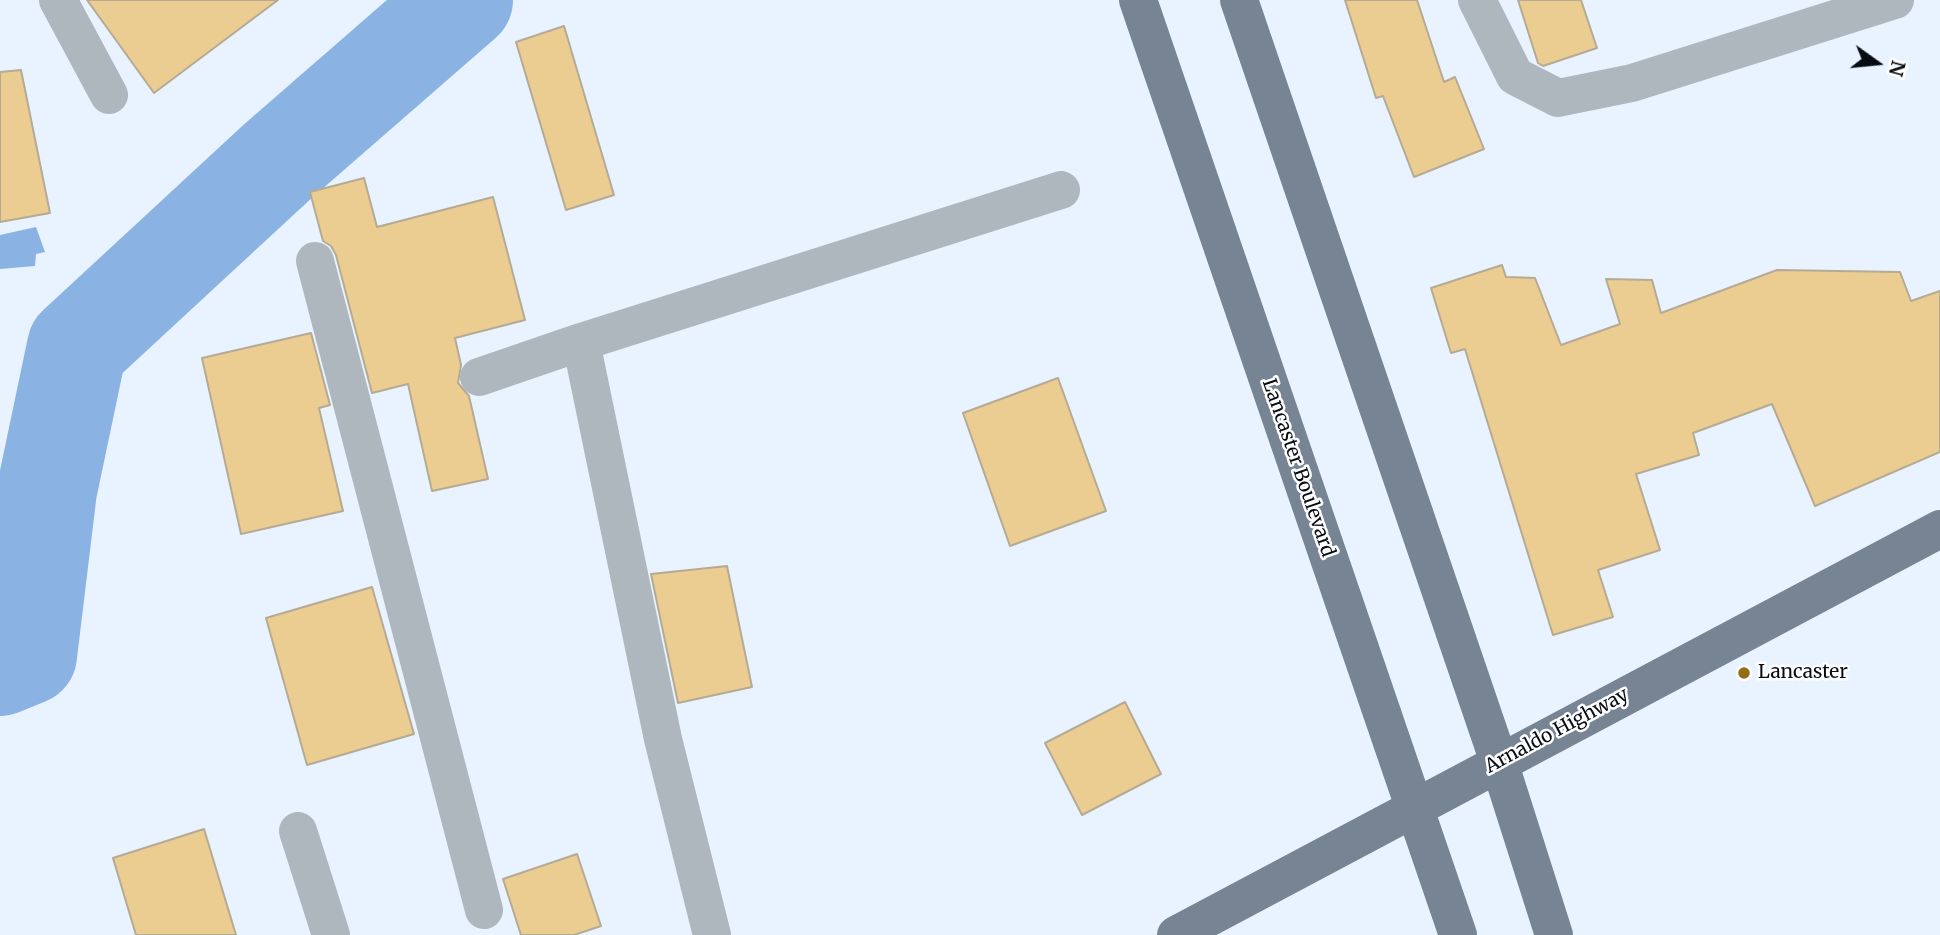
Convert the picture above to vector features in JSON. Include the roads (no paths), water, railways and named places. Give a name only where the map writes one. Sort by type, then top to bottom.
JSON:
[{"type":"main road","name":"Lancaster Boulevard","points":[[1138,0],[1458,935]]},
{"type":"main road","points":[[1238,0],[1499,762],[1554,935]]},
{"type":"main road","name":"Arnaldo Highway","points":[[1176,935],[1413,806],[1940,529]]},
{"type":"street","points":[[58,0],[109,95]]},
{"type":"street","points":[[1476,0],[1515,76],[1559,98],[1632,83],[1895,0]]},
{"type":"street","points":[[479,377],[580,342],[1061,190]]},
{"type":"street","points":[[315,261],[484,910]]},
{"type":"street","points":[[580,342],[663,739],[712,935]]},
{"type":"street","points":[[298,831],[331,935]]},
{"type":"water","points":[[36,227],[45,252],[36,254],[35,266],[0,269],[0,235]]},
{"type":"waterway","points":[[0,666],[27,655],[47,490],[77,347],[277,162],[463,0]]},
{"type":"place","name":"Lancaster","points":[[1744,673]]}]
